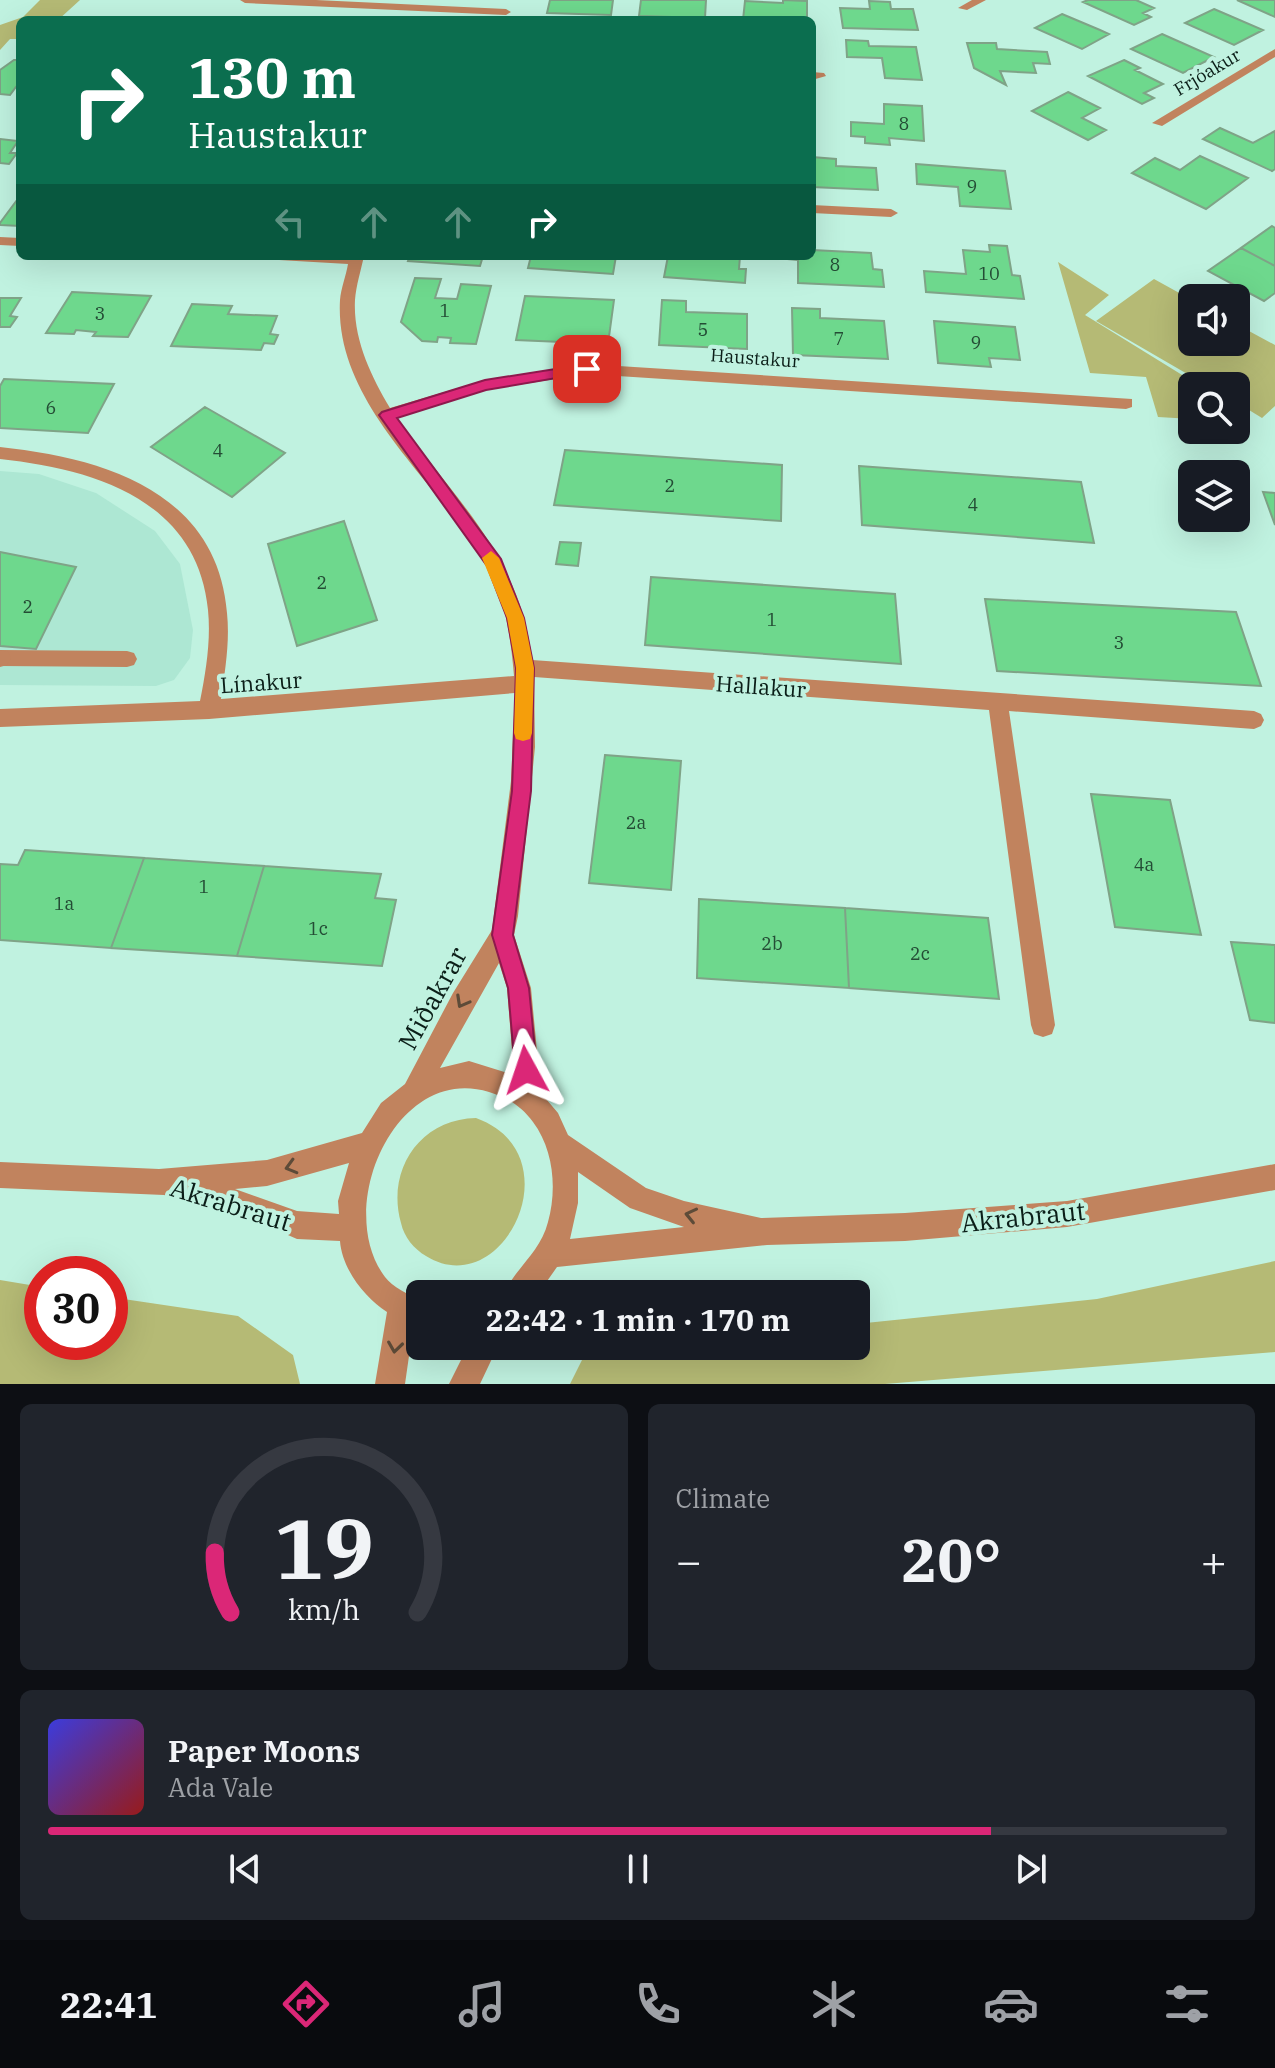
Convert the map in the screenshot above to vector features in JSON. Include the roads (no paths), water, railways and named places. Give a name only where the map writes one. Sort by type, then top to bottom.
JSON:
[{"type":"street","points":[[245,0],[507,11]]},
{"type":"street","points":[[963,8],[981,0]]},
{"type":"street","name":"Frjóakur","points":[[1158,123],[1275,52]]},
{"type":"street","points":[[816,209],[891,213]]},
{"type":"street","name":"Miðakrar","points":[[356,260],[347,308],[349,342],[367,386],[495,564],[515,618],[524,676],[522,791],[502,935],[415,1091]]},
{"type":"street","name":"Haustakur","points":[[387,415],[485,385],[587,369],[1126,403]]},
{"type":"street","points":[[0,453],[54,458],[110,474],[157,500],[177,518],[199,549],[216,599],[217,660],[209,710]]},
{"type":"street","points":[[0,659],[127,659]]},
{"type":"street","name":"Hallakur","points":[[524,676],[1254,720]]},
{"type":"street","name":"Línakur","points":[[0,718],[209,710],[524,676]]},
{"type":"street","points":[[998,704],[1043,1025]]},
{"type":"street","name":"Miðakrar","points":[[502,935],[519,988],[529,1097]]},
{"type":"street","points":[[406,1311],[376,1290],[359,1261],[351,1228],[352,1186],[366,1145],[387,1114],[415,1091],[444,1078],[474,1074],[503,1081],[529,1097],[547,1118],[561,1145],[567,1180],[563,1218],[550,1254],[533,1280]]},
{"type":"street","name":"Akrabraut","points":[[0,1175],[159,1182],[267,1173],[366,1145]]},
{"type":"street","name":"Akrabraut","points":[[561,1145],[639,1199],[684,1214],[767,1231]]},
{"type":"street","name":"Akrabraut","points":[[550,1254],[767,1231],[905,1227],[1067,1214],[1275,1177]]},
{"type":"street","name":"Akrabraut","points":[[159,1182],[257,1208],[297,1225],[351,1228]]},
{"type":"street","points":[[390,1384],[406,1328]]},
{"type":"street","points":[[464,1384],[477,1360]]}]
